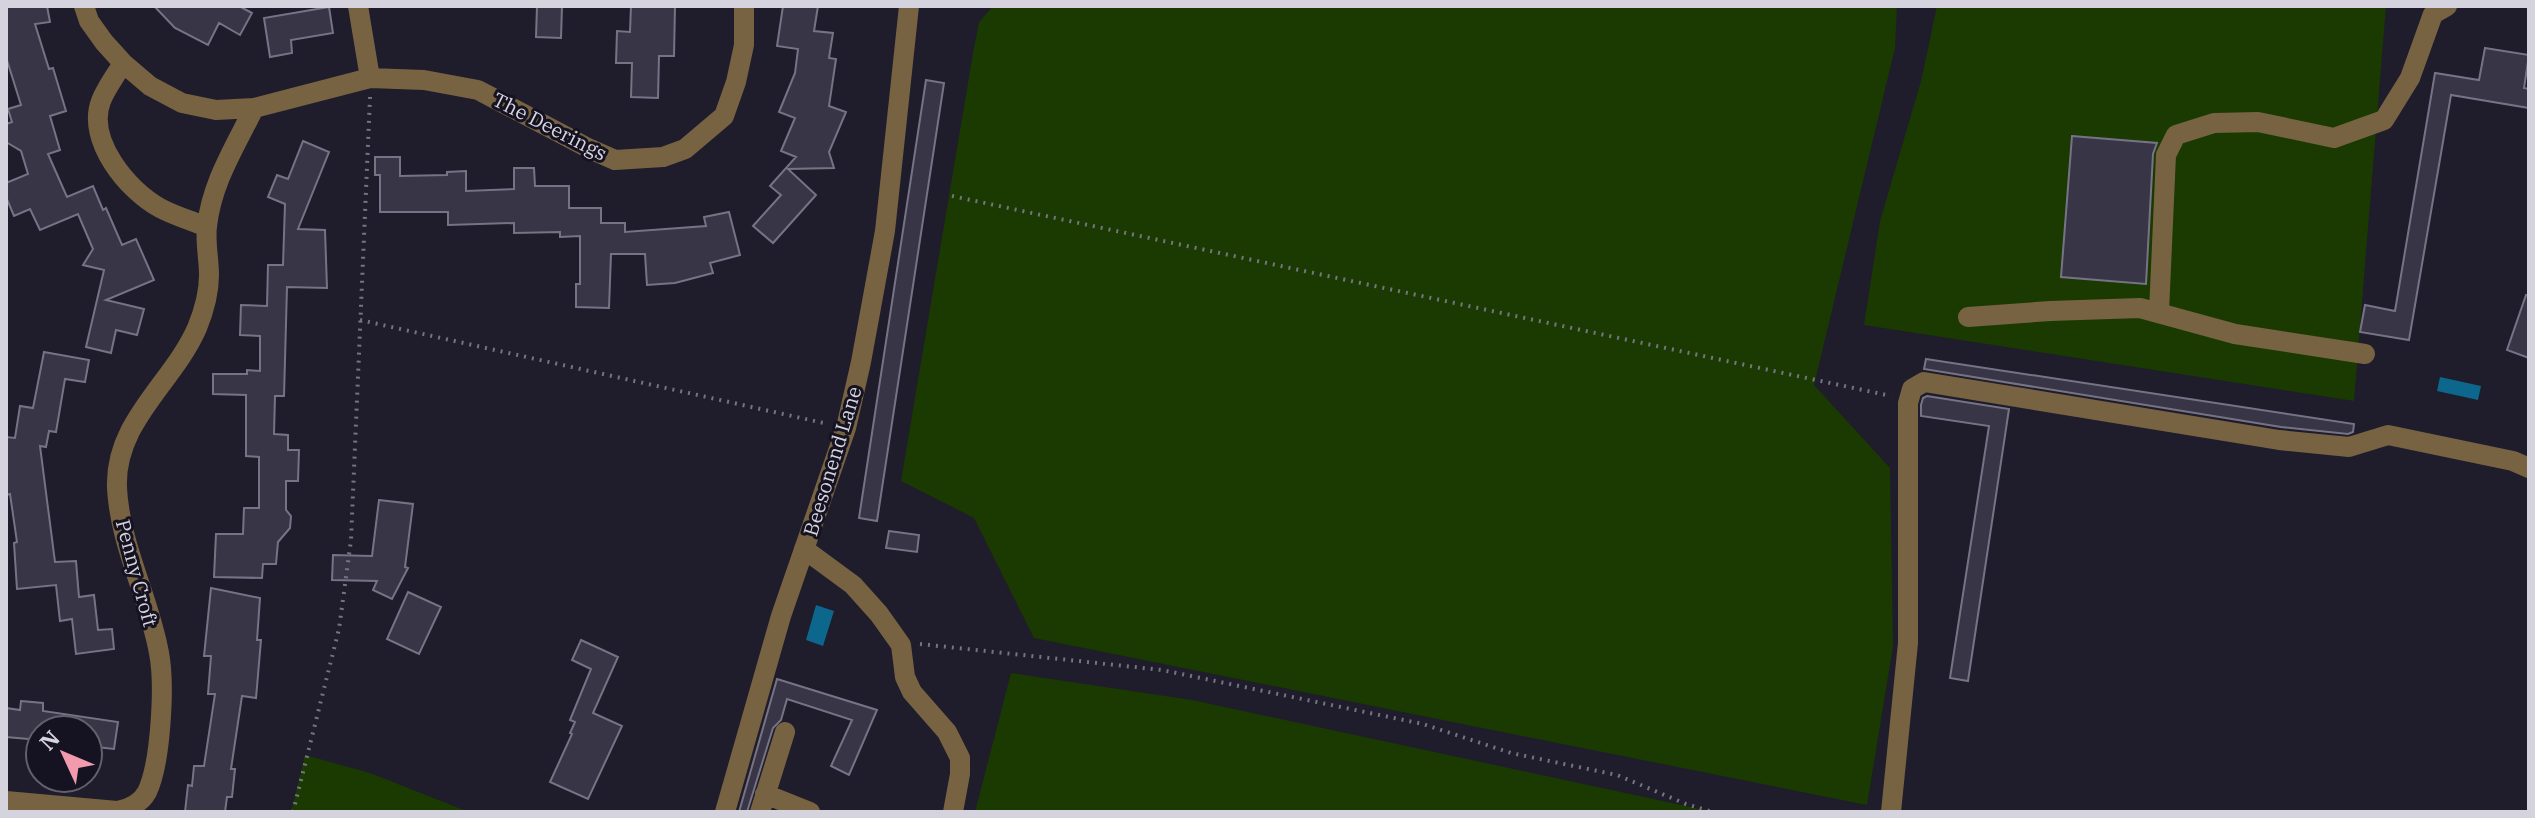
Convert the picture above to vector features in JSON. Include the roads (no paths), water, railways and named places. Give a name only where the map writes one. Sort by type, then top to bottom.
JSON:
[{"type":"street","name":"The Deerings","points":[[84,6],[97,31],[123,63],[150,86],[182,103],[216,110],[254,108],[370,78],[424,80],[478,90],[615,160],[663,157],[685,149],[724,116],[744,45],[744,6]]},
{"type":"street","points":[[358,6],[370,78]]},
{"type":"street","name":"Beesonend Lane","points":[[725,812],[781,616],[846,428],[885,231],[909,6]]},
{"type":"street","points":[[2159,312],[2166,155],[2176,135],[2214,123],[2258,122],[2334,138],[2384,120],[2410,78],[2433,14],[2447,6]]},
{"type":"street","points":[[123,63],[100,103],[99,133],[109,159],[130,186],[159,208],[207,227],[224,164],[254,108]]},
{"type":"street","name":"Penny Croft","points":[[6,801],[117,811],[133,809],[146,792],[153,774],[162,724],[160,655],[124,536],[117,486],[121,457],[131,427],[180,357],[196,329],[206,302],[209,276],[207,227]]},
{"type":"street","points":[[1968,317],[2140,308],[2235,334],[2365,354]]},
{"type":"street","points":[[1891,812],[1908,643],[1908,403],[1912,389],[1924,382],[2279,440],[2349,447],[2388,435],[2513,461],[2529,468]]},
{"type":"street","points":[[804,549],[853,585],[901,645],[905,677],[912,692],[947,732],[960,758],[953,812]]},
{"type":"street","points":[[785,732],[762,803],[810,812]]},
{"type":"water","points":[[2440,377],[2481,386],[2478,400],[2437,391]]},
{"type":"water","points":[[816,605],[834,611],[823,646],[806,640]]}]
